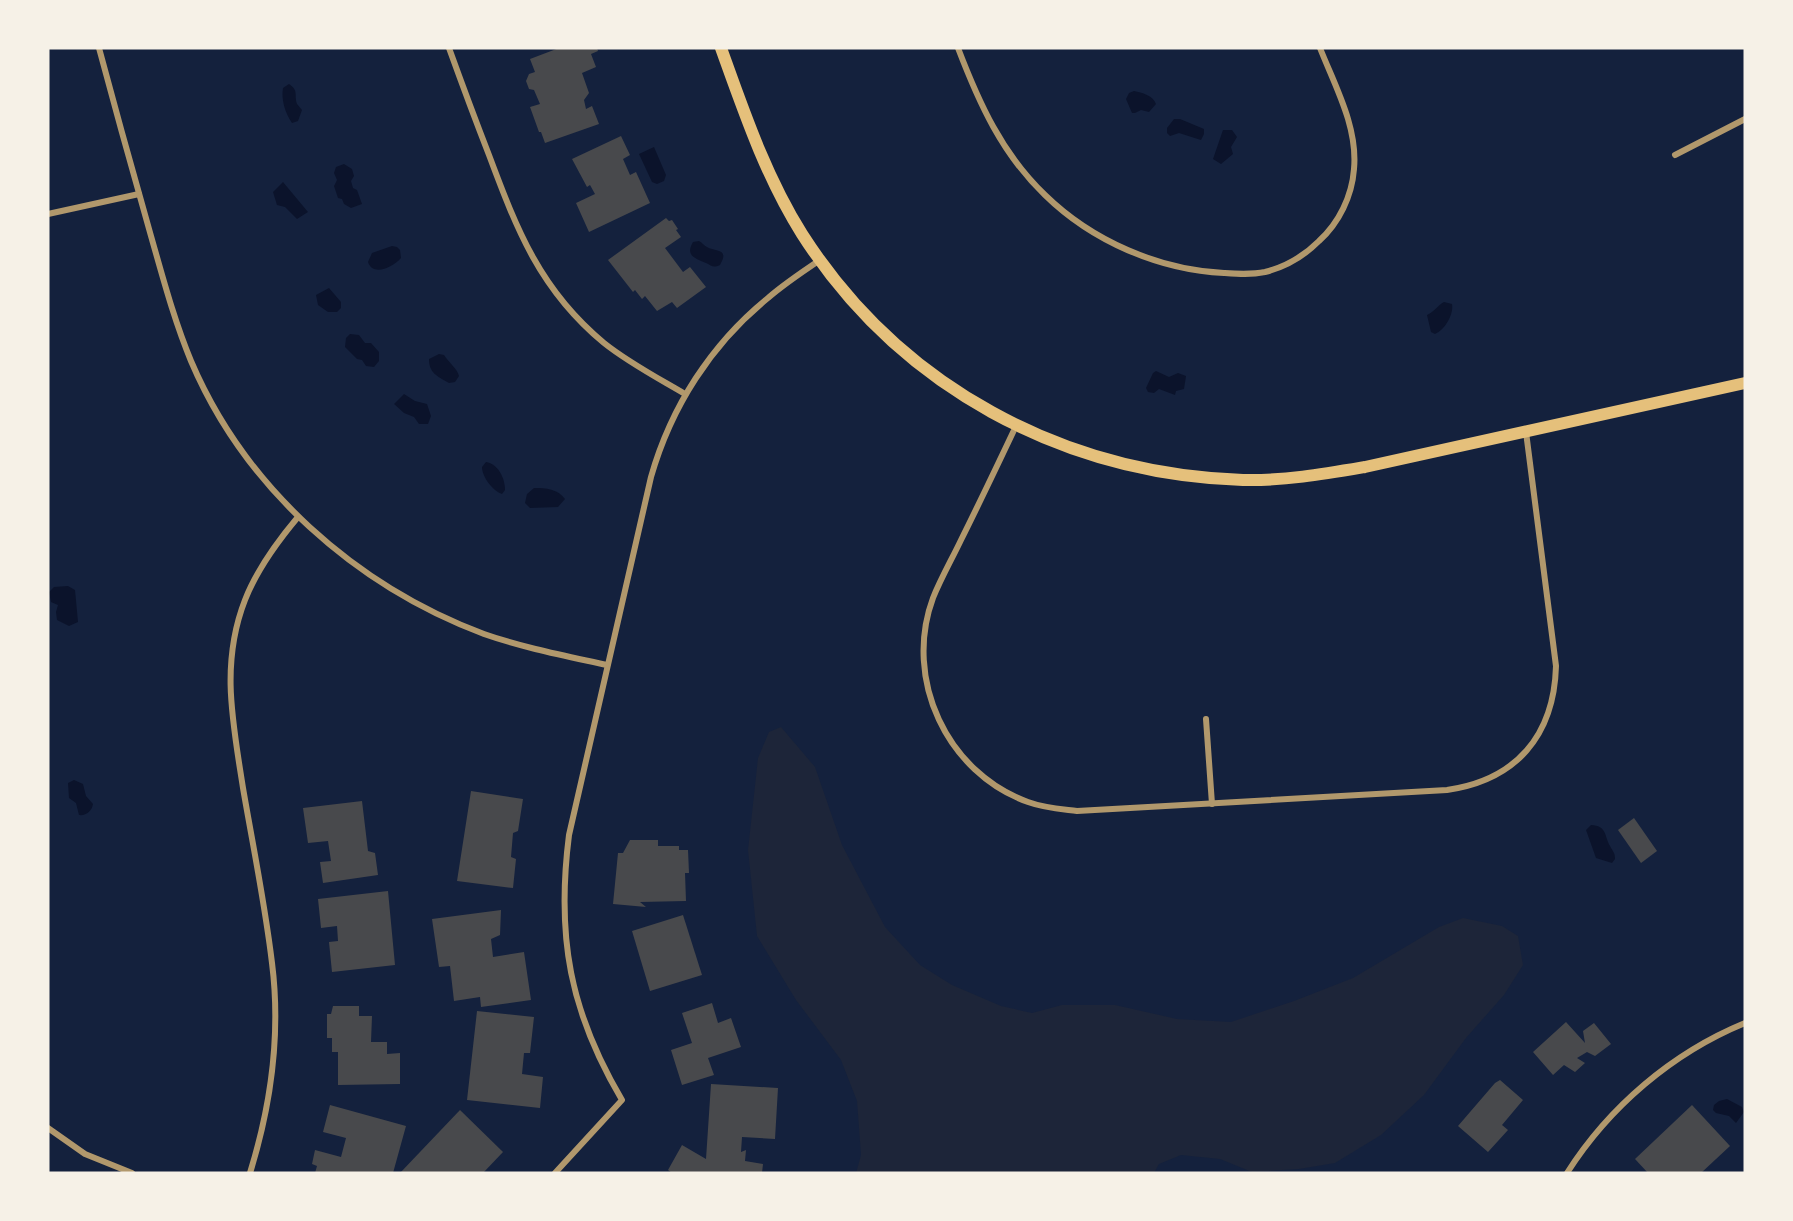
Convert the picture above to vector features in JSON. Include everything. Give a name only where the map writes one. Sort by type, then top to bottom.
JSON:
[{"type":"main road","points":[[721,48],[760,152],[783,202],[820,260],[852,301],[891,340],[934,376],[980,406],[1017,426],[1064,446],[1135,467],[1190,476],[1245,480],[1301,478],[1365,467],[1745,383]]},
{"type":"street","points":[[99,48],[172,311],[191,360],[206,392],[243,452],[276,493],[298,517],[346,558],[389,588],[436,613],[484,634],[607,666]]},
{"type":"street","points":[[449,48],[513,218],[522,239],[547,282],[568,308],[604,342],[631,362],[685,394]]},
{"type":"street","points":[[958,48],[976,95],[994,131],[1017,165],[1060,208],[1093,232],[1148,258],[1208,273],[1245,274],[1281,267],[1312,248],[1337,220],[1351,187],[1354,169],[1352,133],[1320,48]]},
{"type":"street","points":[[1675,155],[1745,119]]},
{"type":"street","points":[[48,214],[139,194]]},
{"type":"street","points":[[555,1173],[622,1100],[593,1044],[574,989],[563,912],[564,874],[569,835],[651,477],[669,426],[685,394],[728,336],[767,298],[820,260]]},
{"type":"street","points":[[1017,426],[933,598],[925,630],[926,680],[935,712],[951,742],[984,778],[1028,802],[1044,807],[1077,811],[1465,788],[1499,774],[1527,751],[1539,736],[1547,720],[1556,685],[1557,666],[1526,432]]},
{"type":"street","points":[[250,1173],[267,1108],[274,1060],[275,1012],[272,963],[232,715],[230,665],[235,633],[249,591],[259,570],[298,517]]},
{"type":"street","points":[[1206,719],[1212,804]]},
{"type":"street","points":[[1567,1173],[1592,1138],[1651,1078],[1690,1050],[1722,1032],[1745,1023]]},
{"type":"street","points":[[48,1128],[86,1154],[132,1173]]},
{"type":"shaded area","points":[[289,84],[295,91],[297,104],[302,110],[298,121],[292,123],[283,97],[283,88]]},
{"type":"shaded area","points":[[1134,91],[1147,95],[1155,101],[1156,104],[1149,112],[1141,110],[1132,113],[1126,99],[1129,93]]},
{"type":"shaded area","points":[[1174,119],[1180,119],[1204,129],[1201,140],[1179,133],[1170,136],[1167,128]]},
{"type":"shaded area","points":[[1223,130],[1232,130],[1237,137],[1231,147],[1233,154],[1221,164],[1213,159]]},
{"type":"shaded area","points":[[654,147],[666,175],[664,181],[657,184],[652,182],[639,154]]},
{"type":"shaded area","points":[[344,164],[352,169],[353,188],[357,190],[362,204],[351,208],[338,198],[334,186],[337,180],[334,173],[336,167]]},
{"type":"shaded area","points":[[283,182],[308,212],[297,219],[285,207],[277,205],[273,192]]},
{"type":"shaded area","points":[[699,241],[710,249],[722,253],[723,260],[720,265],[713,266],[692,256],[690,250],[693,242]]},
{"type":"shaded area","points":[[392,246],[400,250],[401,258],[383,269],[371,267],[368,262],[372,253]]},
{"type":"shaded area","points":[[329,288],[341,302],[341,308],[337,312],[328,312],[318,305],[316,295]]},
{"type":"shaded area","points":[[1444,302],[1452,304],[1452,312],[1445,325],[1435,334],[1431,332],[1427,315]]},
{"type":"shaded area","points":[[350,334],[359,335],[365,343],[371,343],[379,352],[379,361],[374,367],[366,366],[345,347],[346,338]]},
{"type":"shaded area","points":[[439,354],[444,355],[456,370],[459,376],[455,382],[449,383],[432,371],[429,359]]},
{"type":"shaded area","points":[[1156,371],[1169,377],[1178,373],[1186,376],[1184,389],[1176,391],[1175,395],[1159,389],[1154,393],[1148,392],[1146,388]]},
{"type":"shaded area","points":[[404,394],[415,401],[427,404],[431,416],[428,424],[419,424],[414,417],[404,413],[394,404]]},
{"type":"shaded area","points":[[486,462],[494,466],[502,476],[505,490],[502,494],[492,487],[484,475],[482,467]]},
{"type":"shaded area","points":[[534,488],[555,491],[565,499],[558,507],[530,508],[525,503],[527,494]]},
{"type":"shaded area","points":[[68,586],[75,590],[78,622],[69,626],[57,620],[58,605],[51,602],[49,592],[54,587]]},
{"type":"shaded area","points":[[781,727],[815,767],[842,845],[885,927],[920,965],[952,985],[1001,1006],[1032,1013],[1062,1005],[1115,1005],[1177,1019],[1231,1022],[1353,978],[1439,927],[1463,918],[1502,926],[1518,936],[1523,965],[1504,995],[1466,1038],[1424,1095],[1381,1135],[1335,1163],[1299,1169],[1252,1172],[1220,1159],[1181,1155],[1159,1164],[1154,1173],[856,1173],[861,1155],[857,1101],[841,1060],[796,1000],[757,936],[748,850],[758,758],[769,732]]},
{"type":"shaded area","points":[[74,780],[83,784],[86,796],[93,804],[90,811],[84,815],[79,815],[76,803],[69,798],[68,783]]},
{"type":"shaded area","points":[[1591,825],[1600,827],[1604,832],[1615,855],[1612,863],[1596,858],[1586,830]]},
{"type":"shaded area","points":[[1727,1099],[1742,1107],[1744,1112],[1736,1123],[1729,1116],[1713,1110],[1714,1105],[1719,1101]]},
{"type":"building","points":[[559,48],[597,48],[598,51],[591,54],[596,67],[582,73],[589,93],[584,100],[586,109],[592,106],[599,124],[545,143],[530,107],[540,104],[534,90],[529,89],[526,81],[529,74],[535,72],[530,59]]},
{"type":"building","points":[[621,136],[630,155],[623,159],[630,175],[636,172],[650,203],[589,232],[576,203],[595,194],[590,185],[587,187],[572,159]]},
{"type":"building","points":[[666,218],[669,221],[672,220],[681,237],[665,248],[683,272],[690,267],[706,287],[677,308],[672,302],[657,311],[645,296],[642,299],[635,290],[633,292],[608,260]]},
{"type":"building","points":[[471,791],[523,799],[518,831],[513,833],[511,857],[516,859],[513,888],[457,881]]},
{"type":"building","points":[[362,801],[368,851],[375,853],[378,875],[323,883],[320,862],[331,861],[328,841],[308,843],[303,808]]},
{"type":"building","points":[[1634,818],[1657,851],[1641,863],[1618,830]]},
{"type":"building","points":[[630,840],[658,840],[658,846],[679,846],[679,850],[688,850],[689,873],[685,873],[686,901],[640,902],[646,907],[613,904],[618,853],[623,853]]},
{"type":"building","points":[[388,891],[395,965],[332,972],[329,942],[338,941],[337,926],[321,928],[318,899]]},
{"type":"building","points":[[501,910],[500,935],[491,939],[493,957],[524,952],[531,1000],[481,1007],[480,997],[454,1001],[450,966],[439,967],[432,919]]},
{"type":"building","points":[[683,915],[702,975],[650,991],[632,931]]},
{"type":"building","points":[[712,1003],[718,1023],[731,1018],[741,1047],[708,1058],[714,1075],[682,1085],[671,1050],[692,1043],[682,1013]]},
{"type":"building","points":[[333,1006],[359,1006],[359,1016],[372,1016],[371,1042],[387,1042],[387,1054],[400,1053],[400,1084],[338,1085],[338,1052],[332,1052],[332,1038],[327,1038],[327,1014],[331,1014]]},
{"type":"building","points":[[477,1011],[534,1017],[530,1053],[524,1053],[522,1074],[543,1077],[540,1108],[467,1100]]},
{"type":"building","points":[[1566,1022],[1585,1043],[1583,1031],[1594,1023],[1611,1044],[1595,1056],[1587,1052],[1577,1058],[1585,1063],[1575,1072],[1564,1065],[1553,1075],[1533,1052]]},
{"type":"building","points":[[1500,1080],[1523,1100],[1502,1125],[1508,1130],[1488,1152],[1458,1126]]},
{"type":"building","points":[[711,1084],[778,1088],[775,1139],[742,1137],[741,1152],[746,1150],[745,1161],[763,1164],[762,1173],[672,1173],[668,1170],[682,1145],[706,1159]]},
{"type":"building","points":[[330,1105],[406,1126],[393,1173],[315,1173],[317,1166],[312,1164],[315,1150],[341,1157],[346,1138],[323,1132]]},
{"type":"building","points":[[1692,1105],[1730,1146],[1701,1173],[1648,1173],[1635,1159]]},
{"type":"building","points":[[460,1110],[503,1152],[483,1173],[400,1173]]}]
